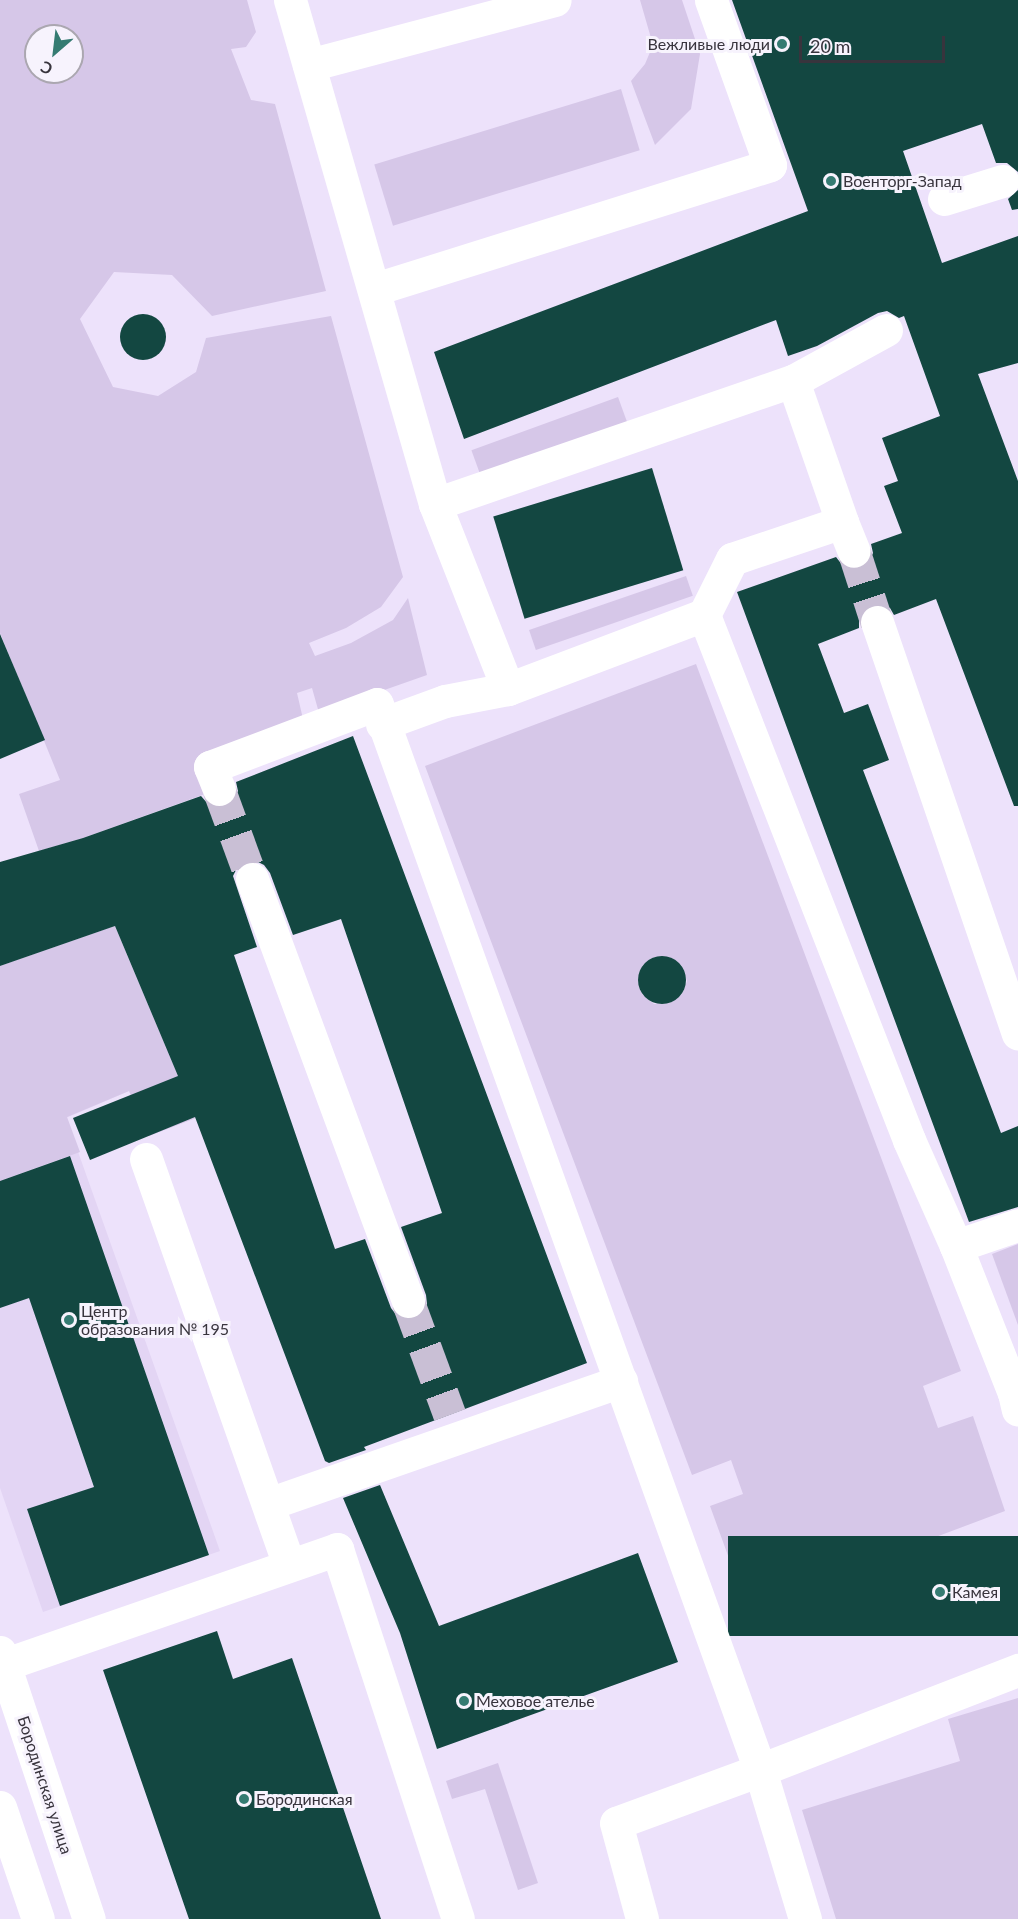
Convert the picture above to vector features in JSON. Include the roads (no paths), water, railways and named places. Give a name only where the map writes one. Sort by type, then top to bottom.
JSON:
[{"type":"street","points":[[290,0],[435,504],[508,689]]},
{"type":"street","points":[[309,65],[555,0]]},
{"type":"street","points":[[375,289],[770,165],[711,0]]},
{"type":"street","points":[[944,199],[1002,181]]},
{"type":"street","points":[[435,504],[793,381],[886,330]]},
{"type":"street","points":[[382,724],[445,700],[508,689],[704,615],[732,560],[848,536],[793,381]]},
{"type":"street","points":[[704,615],[909,1140],[956,1246],[1017,1398]]},
{"type":"street","points":[[877,622],[1018,1034]]},
{"type":"street","points":[[219,789],[210,767],[377,704],[382,724],[760,1770],[805,1919]]},
{"type":"street","points":[[252,879],[408,1301]]},
{"type":"street","points":[[146,1159],[290,1565]]},
{"type":"street","points":[[956,1246],[1018,1225]]},
{"type":"street","points":[[268,1504],[454,1426],[621,1381]]},
{"type":"street","points":[[1,1661],[337,1548],[458,1919]]},
{"type":"street","name":"Бородинская улица","points":[[1,1661],[89,1919]]},
{"type":"street","points":[[642,1919],[616,1823],[1018,1670]]},
{"type":"street","points":[[0,1807],[38,1919]]},
{"type":"tunnel","points":[[854,551],[877,622]]},
{"type":"tunnel","points":[[219,789],[252,879]]},
{"type":"tunnel","points":[[408,1301],[450,1415]]},
{"type":"place","name":"Вежливые люди","points":[[782,44]]},
{"type":"place","name":"Военторг-Запад","points":[[831,181]]},
{"type":"place","name":"Центр образования № 195","points":[[69,1320]]},
{"type":"place","name":"Камея","points":[[940,1592]]},
{"type":"place","name":"Меховое ателье","points":[[464,1701]]},
{"type":"place","name":"Бородинская","points":[[244,1799]]}]
